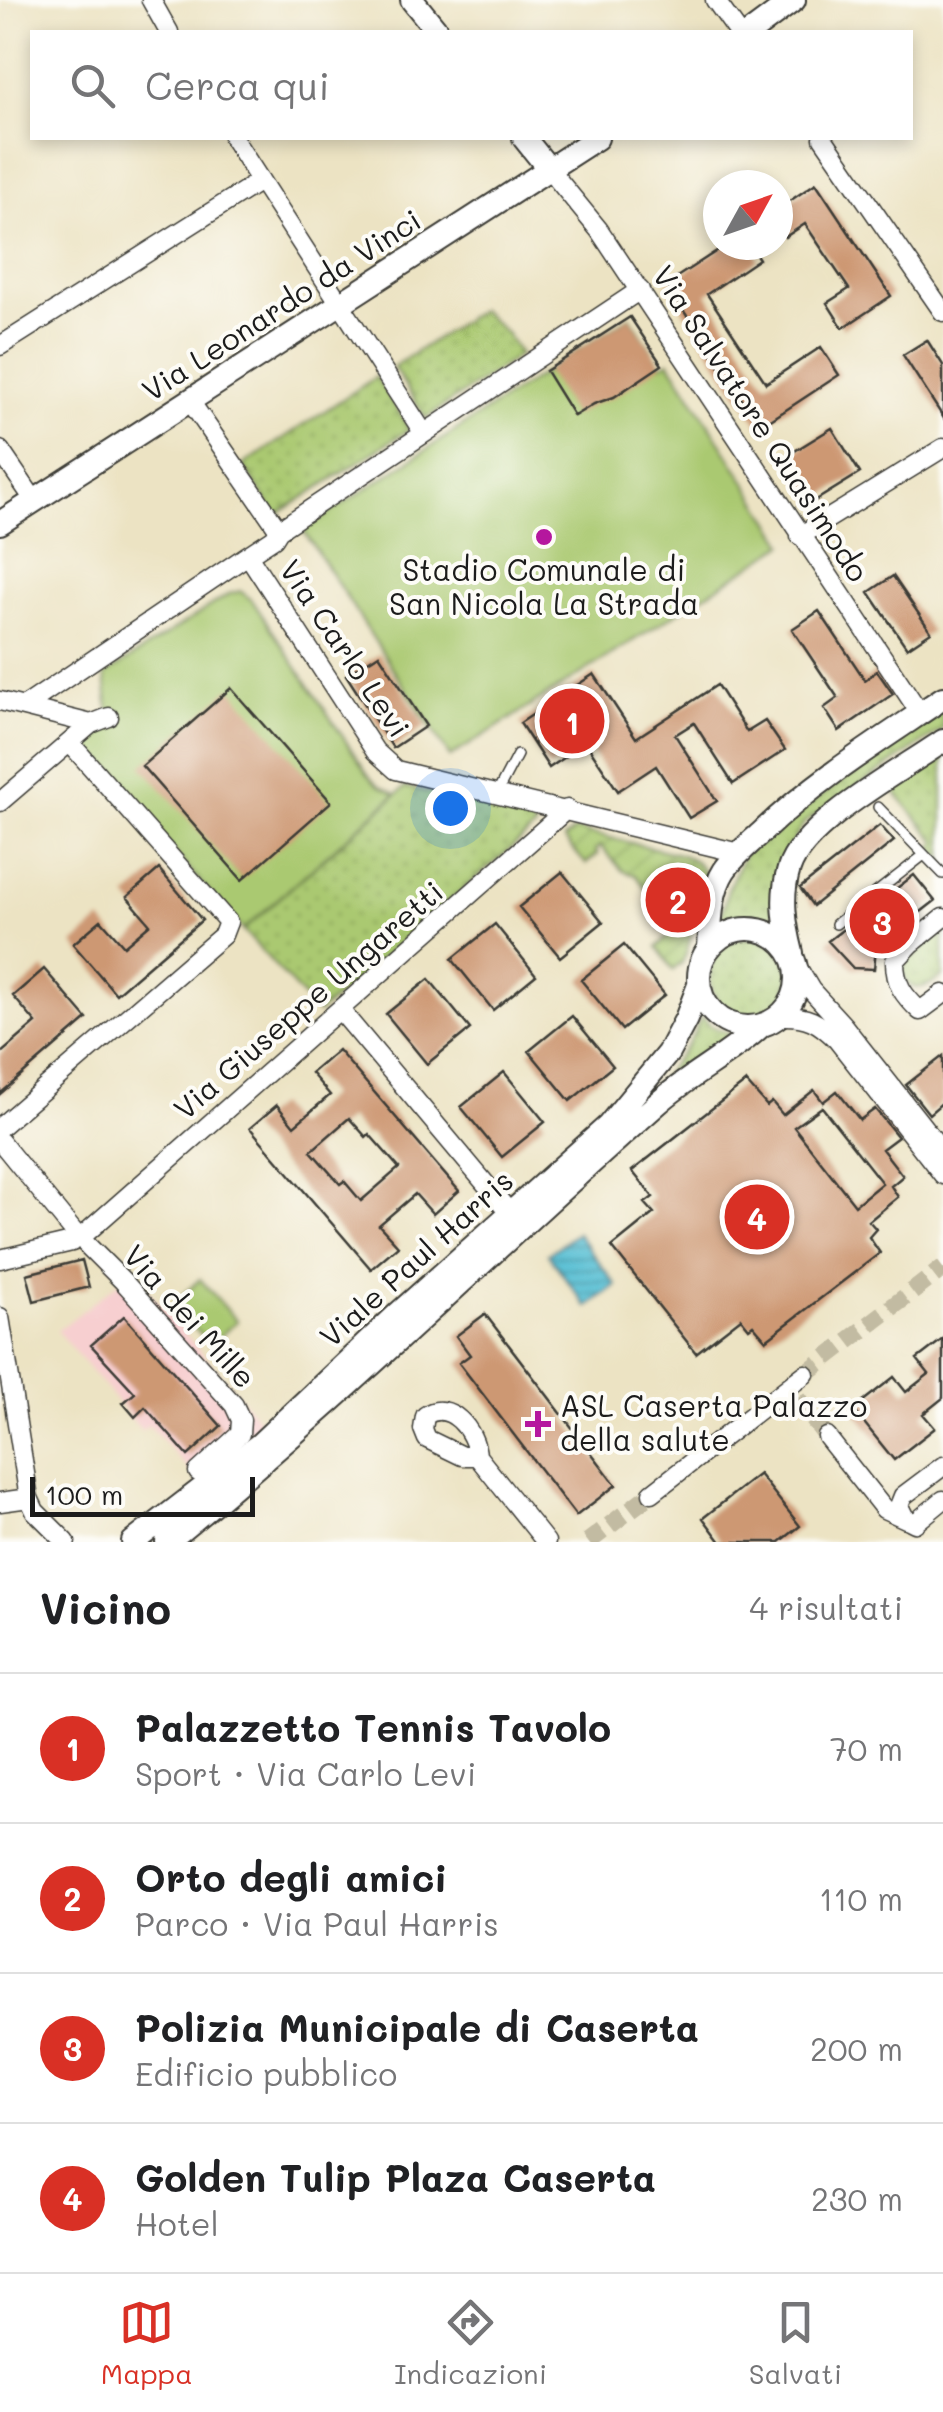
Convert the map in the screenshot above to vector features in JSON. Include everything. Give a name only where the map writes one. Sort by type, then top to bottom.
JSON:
[{"type":"street","points":[[151,0],[168,30]]},
{"type":"street","points":[[715,0],[737,30]]},
{"type":"street","points":[[754,30],[794,0]]},
{"type":"street","points":[[414,1],[436,30]]},
{"type":"street","points":[[233,140],[423,432]]},
{"type":"street","points":[[526,140],[550,170]]},
{"type":"street","name":"Via Leonardo da Vinci","points":[[0,523],[593,140]]},
{"type":"street","points":[[824,140],[943,312]]},
{"type":"street","name":"Via Salvatore Quasimodo","points":[[550,170],[600,230],[920,714]]},
{"type":"street","points":[[0,346],[260,180]]},
{"type":"street","name":"Via Carlo Levi","points":[[640,290],[278,530],[274,538],[248,556],[376,751],[396,770],[739,854]]},
{"type":"street","points":[[190,401],[278,530]]},
{"type":"street","points":[[800,536],[943,448]]},
{"type":"street","points":[[0,450],[34,500]]},
{"type":"street","points":[[25,706],[248,556]]},
{"type":"street","points":[[739,854],[784,810],[943,698]]},
{"type":"street","points":[[0,700],[100,721],[0,802]]},
{"type":"street","name":"Viale Paul Harris","points":[[168,1542],[278,1451],[662,1100],[771,1021],[794,997],[798,974],[785,923],[784,888],[790,864],[806,840],[848,804],[943,741]]},
{"type":"street","points":[[0,1126],[223,935],[228,922],[70,742]]},
{"type":"street","name":"Via Giuseppe Ungaretti","points":[[79,1238],[567,809]]},
{"type":"street","name":"Viale Paul Harris","points":[[133,1542],[260,1444],[608,1126],[656,1071],[686,1019],[699,985],[702,958],[710,947],[712,908],[722,874],[739,854]]},
{"type":"street","points":[[943,918],[894,961],[895,979],[904,996],[920,1011],[943,994]]},
{"type":"street","points":[[710,947],[720,937],[746,928],[774,936],[812,990],[943,1152]]},
{"type":"street","points":[[699,985],[704,1001],[728,1024],[744,1028],[802,1015],[819,1022],[838,1040],[943,1174]]},
{"type":"street","points":[[340,1010],[510,1214]]},
{"type":"street","name":"Via dei Mille","points":[[0,1141],[79,1238],[123,1280],[234,1405],[241,1420],[240,1434],[198,1472]]},
{"type":"street","points":[[0,1259],[79,1238]]},
{"type":"street","points":[[0,1317],[29,1498],[35,1511],[66,1542]]},
{"type":"street","points":[[652,1493],[792,1392],[805,1374]]},
{"type":"street","points":[[827,1438],[884,1509],[915,1522],[943,1500]]},
{"type":"street","points":[[476,1456],[546,1542]]},
{"type":"street","points":[[906,1519],[899,1506],[903,1496],[943,1466]]},
{"type":"street","points":[[0,1502],[29,1498]]},
{"type":"lane","points":[[497,793],[517,754]]},
{"type":"lane","points":[[878,807],[943,874]]},
{"type":"lane","points":[[836,924],[924,855]]},
{"type":"shaded area","points":[[132,1272],[262,1423],[197,1479],[149,1425],[141,1430],[57,1331]]},
{"type":"green space","points":[[480,310],[507,334],[520,355],[426,418],[393,367]]},
{"type":"green space","name":"Stadio Comunale di San Nicola La Strada","points":[[630,317],[661,365],[669,361],[785,544],[450,757],[303,530]]},
{"type":"green space","points":[[376,377],[410,429],[276,515],[243,465]]},
{"type":"green space","points":[[240,591],[252,600],[369,776],[396,794],[243,930],[80,745],[109,717],[105,675],[229,594]]},
{"type":"green space","points":[[943,705],[943,729],[804,823],[780,871],[774,898],[775,925],[753,917],[719,925],[729,886],[745,853]]},
{"type":"green space","points":[[943,758],[943,860],[932,848],[937,842],[893,790]]},
{"type":"green space","points":[[405,787],[532,815],[535,828],[318,1013],[243,930]]},
{"type":"green space","points":[[576,830],[679,854],[702,868],[707,877],[686,954],[673,970],[657,947],[677,928],[635,875],[623,871],[600,846],[595,850],[598,854],[586,864],[564,839]]},
{"type":"green space","points":[[943,930],[943,976],[920,987],[909,985],[904,961]]},
{"type":"green space","points":[[742,937],[758,937],[779,948],[790,977],[779,1006],[758,1017],[742,1017],[728,1011],[716,999],[710,985],[710,969],[716,955],[728,943]]},
{"type":"green space","points":[[702,1016],[711,1026],[733,1035],[635,1113],[688,1044]]},
{"type":"green space","points":[[200,1279],[237,1321],[210,1345],[173,1304]]},
{"type":"water","points":[[577,1233],[616,1285],[587,1307],[548,1254]]},
{"type":"building","points":[[816,183],[891,296],[843,328],[827,303],[849,289],[805,224],[793,232],[793,199]]},
{"type":"building","points":[[703,260],[758,260],[707,294],[766,383],[821,347],[839,375],[760,427],[666,284]]},
{"type":"building","points":[[630,317],[662,365],[614,397],[574,416],[546,371]]},
{"type":"building","points":[[927,340],[943,365],[943,417],[903,355]]},
{"type":"building","points":[[832,428],[860,473],[813,502],[785,457]]},
{"type":"building","points":[[893,576],[931,632],[907,648],[869,592]]},
{"type":"building","points":[[819,611],[865,680],[877,671],[893,694],[839,731],[824,708],[838,698],[792,629]]},
{"type":"building","points":[[379,654],[426,726],[393,748],[346,675]]},
{"type":"building","points":[[594,674],[636,738],[717,685],[747,732],[765,721],[785,750],[733,784],[694,723],[675,735],[717,801],[689,818],[656,766],[618,791],[586,743],[549,768],[520,723]]},
{"type":"building","points":[[231,688],[331,802],[242,880],[142,766]]},
{"type":"building","points":[[880,825],[894,841],[813,906],[800,888]]},
{"type":"building","points":[[159,869],[202,920],[116,994],[73,944],[101,920],[124,946],[150,924],[127,897]]},
{"type":"building","points":[[562,872],[603,922],[560,957],[519,907]]},
{"type":"building","points":[[914,875],[935,901],[876,947],[874,969],[853,968],[828,941]]},
{"type":"building","points":[[495,924],[536,975],[493,1010],[452,959]]},
{"type":"building","points":[[624,945],[665,995],[622,1030],[581,980]]},
{"type":"building","points":[[44,969],[87,1019],[0,1094],[0,1054],[36,1023],[13,996]]},
{"type":"building","points":[[429,979],[470,1029],[427,1064],[386,1014]]},
{"type":"building","points":[[572,1016],[613,1066],[570,1101],[529,1051]]},
{"type":"building","points":[[338,1050],[459,1191],[433,1214],[415,1194],[379,1225],[398,1246],[371,1269],[250,1128],[277,1105],[294,1126],[330,1095],[311,1073]],"holes":[[[349,1118],[366,1137],[369,1134],[399,1168],[361,1201],[311,1151]]]},
{"type":"building","points":[[943,1056],[943,1102],[929,1114],[906,1085]]},
{"type":"building","points":[[504,1072],[545,1122],[502,1157],[461,1107]]},
{"type":"building","points":[[746,1082],[767,1106],[772,1102],[783,1115],[814,1090],[823,1102],[837,1091],[860,1120],[875,1109],[898,1137],[882,1149],[903,1176],[891,1186],[898,1197],[869,1221],[876,1229],[869,1237],[880,1253],[766,1340],[741,1318],[696,1353],[612,1247],[654,1213],[645,1203],[653,1197],[632,1171]],"holes":[[[822,1107],[882,1183],[855,1205],[794,1127]]]},
{"type":"building","points":[[82,1260],[89,1287],[34,1301],[27,1274]]},
{"type":"building","name":"ASL Caserta Palazzo della salute","points":[[485,1314],[616,1485],[576,1516],[459,1363],[470,1355],[456,1336]]},
{"type":"building","points":[[124,1316],[221,1426],[188,1456],[145,1407],[135,1417],[123,1403],[135,1393],[91,1345]]},
{"type":"building","points":[[943,1339],[943,1398],[923,1414],[935,1428],[894,1460],[853,1409],[894,1377],[906,1392],[929,1374],[917,1359]]},
{"type":"building","points":[[759,1474],[800,1526],[780,1542],[721,1542],[703,1518]]},
{"type":"tunnel","points":[[805,1374],[943,1268]]},
{"type":"tunnel","points":[[797,1398],[827,1437]]},
{"type":"tunnel","points":[[588,1542],[652,1493]]},
{"type":"place","name":"Stadio Comunale di San Nicola La Strada","points":[[544,537]]},
{"type":"place","name":"Palazzetto Tennis Tavolo","points":[[572,721]]},
{"type":"place","name":"Orto degli amici","points":[[678,900]]},
{"type":"place","name":"Polizia Municipale di Caserta","points":[[882,921]]},
{"type":"place","name":"Golden Tulip Plaza Caserta","points":[[757,1217]]},
{"type":"place","name":"ASL Caserta Palazzo della salute","points":[[538,1424]]}]
